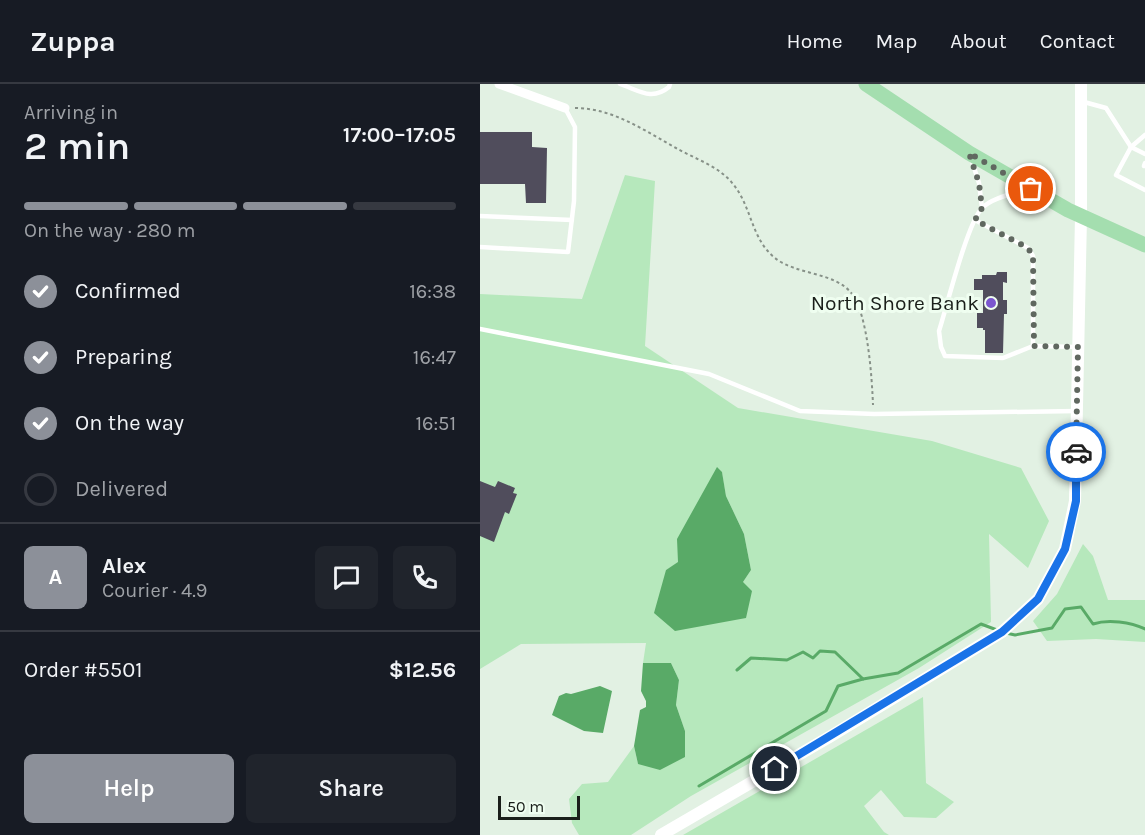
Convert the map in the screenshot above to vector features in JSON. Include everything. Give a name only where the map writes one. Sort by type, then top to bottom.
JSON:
[{"type":"main road","points":[[866,84],[969,153],[1031,189],[1081,217],[1145,245]]},
{"type":"street","points":[[500,84],[566,108]]},
{"type":"street","points":[[662,835],[1002,632],[1038,599],[1065,549],[1076,501],[1081,84]]},
{"type":"lane","points":[[620,84],[650,95],[660,95],[670,84]]},
{"type":"lane","points":[[1081,101],[1106,108],[1131,147],[1145,154]]},
{"type":"lane","points":[[480,247],[568,252],[572,220],[575,127],[566,108]]},
{"type":"lane","points":[[1145,135],[1131,147],[1116,175],[1145,190]]},
{"type":"lane","points":[[969,153],[979,183],[982,208]]},
{"type":"lane","points":[[1134,184],[1139,177]]},
{"type":"lane","points":[[1031,189],[1005,196],[982,208],[975,220],[939,331],[941,347],[945,356],[1003,358],[1034,346],[1078,347]]},
{"type":"lane","points":[[480,216],[572,220]]},
{"type":"lane","points":[[975,220],[1028,248],[1033,256],[1034,346]]},
{"type":"lane","points":[[480,329],[709,374],[800,411],[874,414],[1077,411]]},
{"type":"path","points":[[566,108],[587,108],[628,122],[720,171],[734,184],[765,250],[784,266],[838,283],[853,294],[862,317],[870,355],[874,414]]},
{"type":"shaded area","points":[[625,175],[655,181],[645,346],[738,408],[932,441],[1021,468],[1049,521],[1028,568],[989,534],[991,622],[919,668],[691,796],[631,835],[579,835],[572,823],[569,799],[582,784],[608,782],[634,746],[638,764],[685,731],[676,705],[679,680],[671,663],[643,663],[646,643],[521,644],[480,669],[480,294],[582,299]],"holes":[[[722,473],[726,496],[744,534],[751,570],[743,582],[666,570],[678,563]]]},
{"type":"shaded area","points":[[717,467],[722,472],[726,496],[744,534],[751,570],[743,582],[752,591],[746,618],[675,631],[654,613],[666,570],[678,562],[677,539]]},
{"type":"shaded area","points":[[1083,544],[1093,556],[1108,600],[1145,600],[1145,642],[1096,639],[1047,641],[1033,621],[1057,594]]},
{"type":"shaded area","points":[[643,663],[671,663],[679,680],[676,705],[685,731],[685,757],[660,770],[638,764],[634,746],[640,710],[646,707],[641,691]]},
{"type":"shaded area","points":[[600,686],[612,691],[603,733],[584,731],[552,715],[559,696]]},
{"type":"shaded area","points":[[923,697],[926,783],[954,802],[936,818],[904,817],[881,790],[864,806],[884,832],[889,835],[683,835]]},
{"type":"building","points":[[480,132],[532,132],[532,147],[547,148],[546,203],[526,203],[525,184],[480,184]]},
{"type":"building","points":[[997,272],[1007,272],[1007,283],[1003,282],[1003,300],[1007,300],[1007,314],[1004,314],[1003,353],[985,353],[985,330],[977,328],[977,313],[983,313],[983,290],[974,290],[974,279],[982,279],[982,275],[996,275]]},
{"type":"building","points":[[480,481],[495,487],[498,481],[515,488],[513,493],[517,494],[509,514],[505,512],[494,542],[480,536]]},
{"type":"waterway","points":[[1006,633],[1015,635],[1052,628],[1065,609],[1081,607],[1093,624],[1119,622],[1145,629]]},
{"type":"waterway","points":[[737,670],[751,658],[787,660],[803,652],[813,658],[820,651],[835,652],[863,679],[898,673],[981,624],[997,630]]},
{"type":"waterway","points":[[699,786],[826,711],[838,686],[863,679]]},
{"type":"way so far","points":[[1031,189],[969,153],[979,183],[982,208],[975,220],[1028,248],[1033,256],[1034,346],[1078,347],[1076,452]]},
{"type":"place","name":"North Shore Bank","points":[[991,303]]},
{"type":"route","points":[[775,769],[1002,632],[1038,599],[1065,549],[1076,501],[1076,452]]}]
